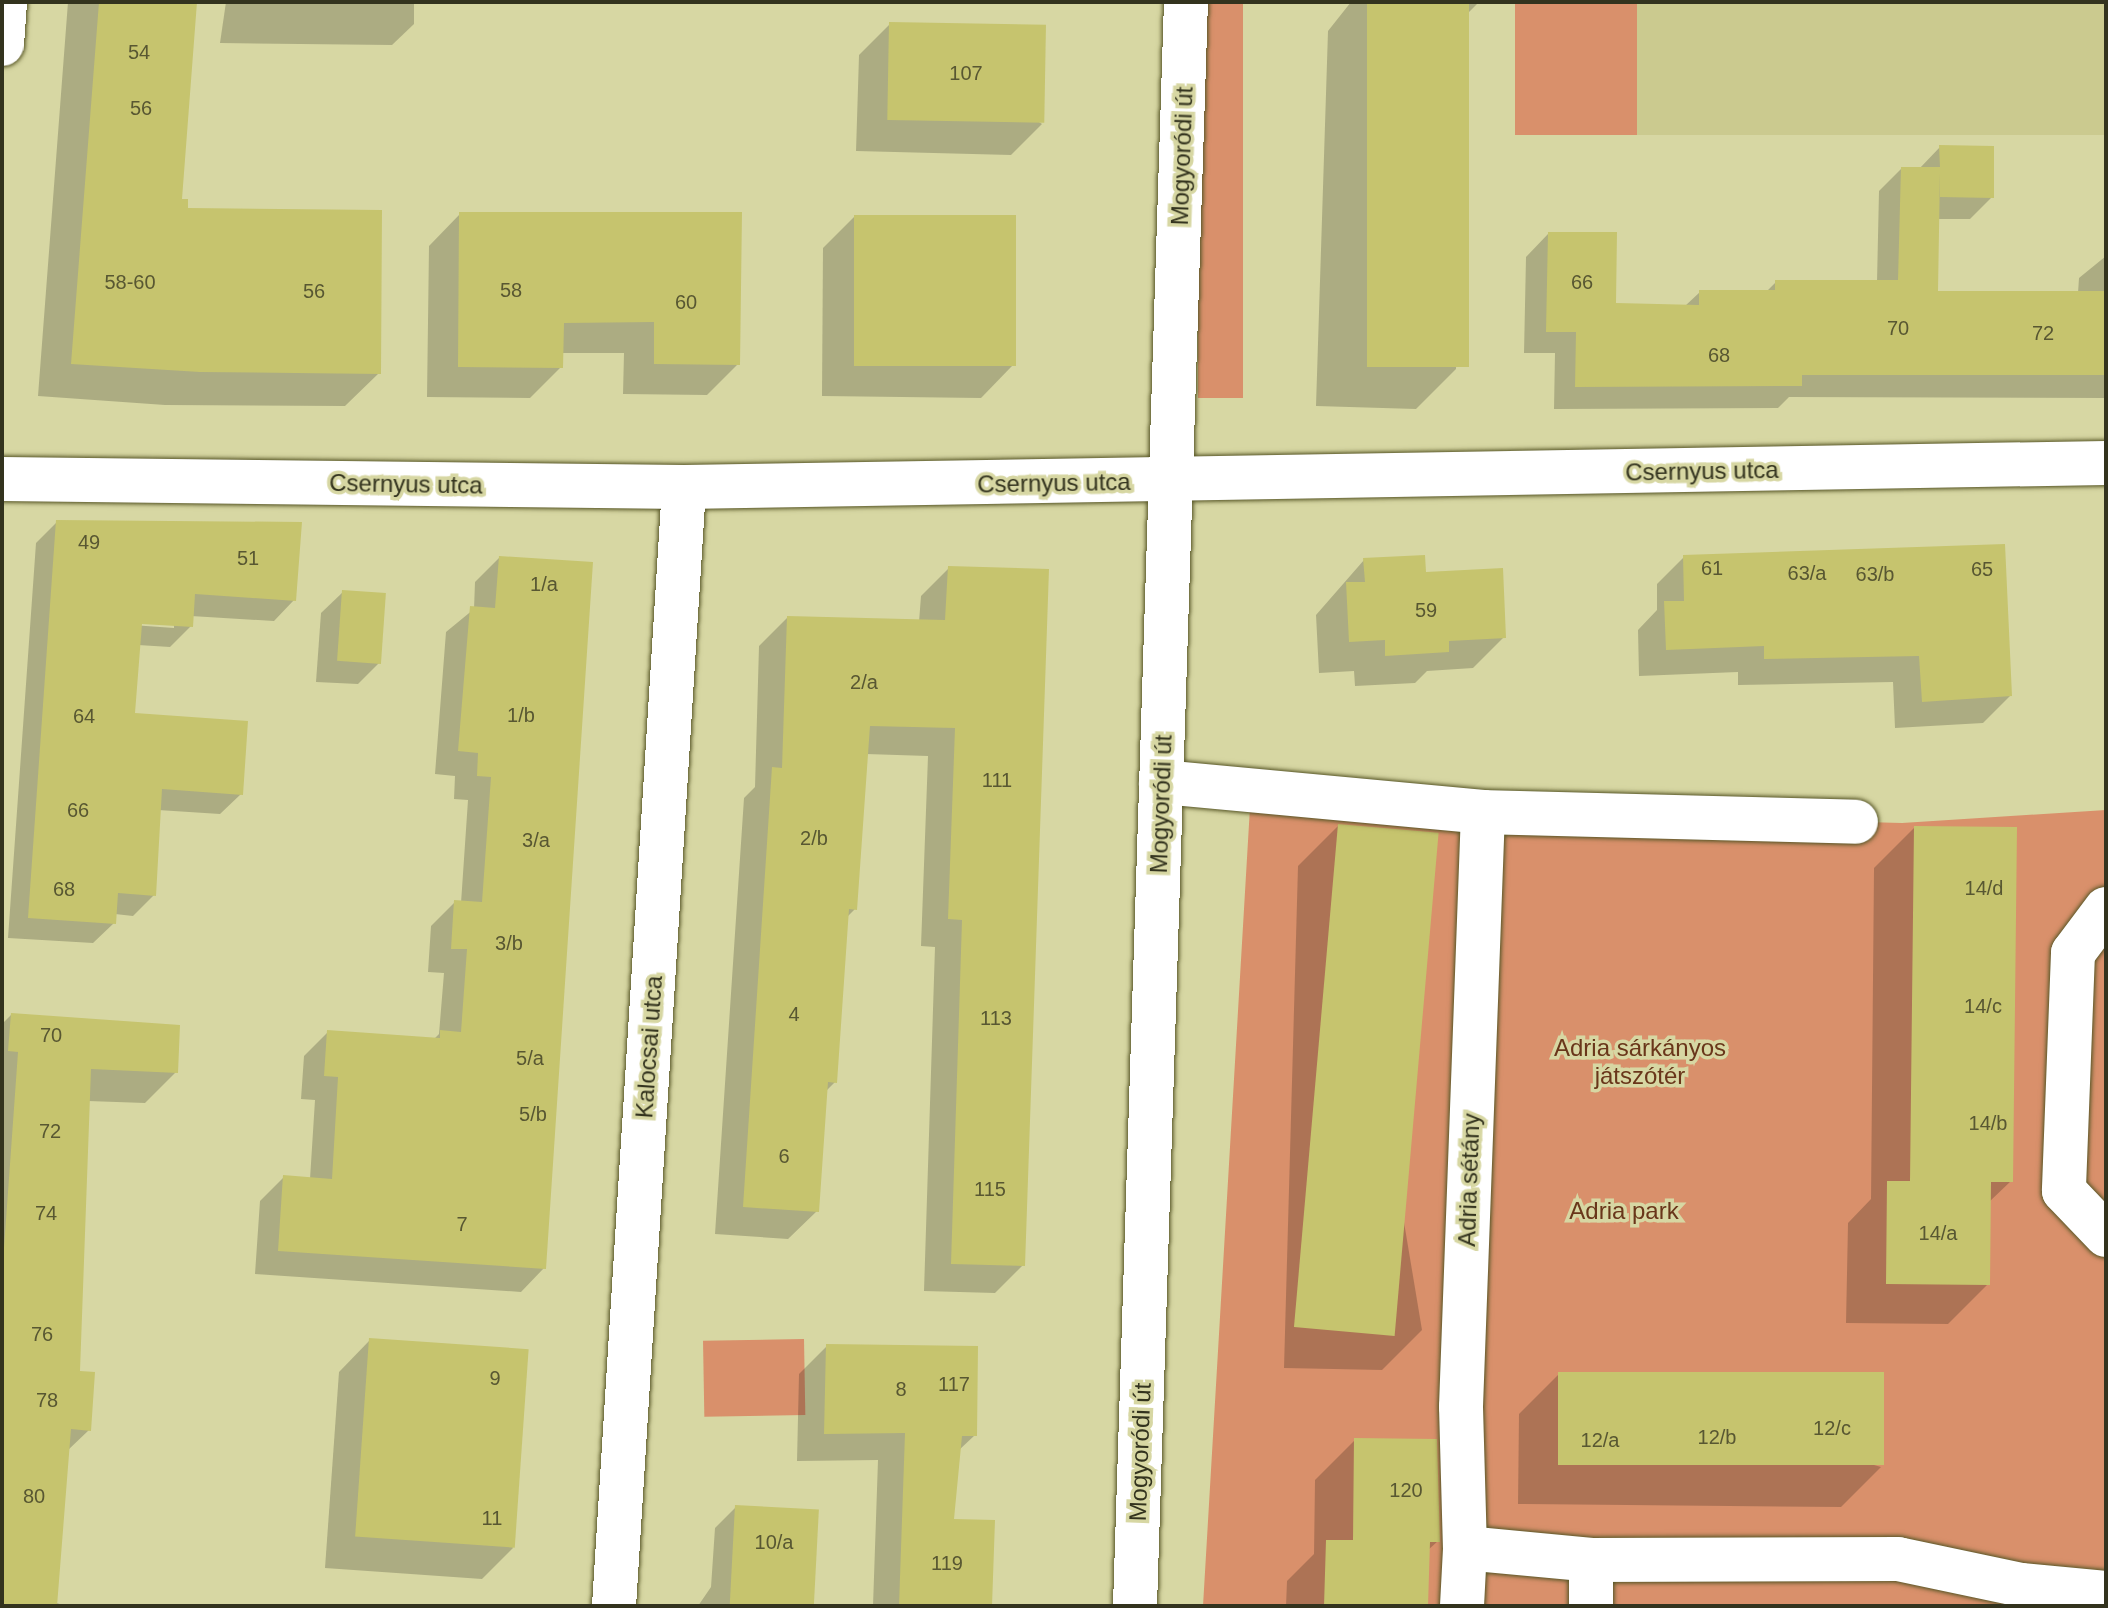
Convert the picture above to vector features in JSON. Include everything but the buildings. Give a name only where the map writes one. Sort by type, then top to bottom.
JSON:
[{"type":"street","points":[[2,44],[5,2]]},
{"type":"street","name":"Mogyoródi út","points":[[1135,1606],[1186,2]]},
{"type":"street","name":"Csernyus utca","points":[[2,479],[684,487],[1171,482],[2106,463]]},
{"type":"street","name":"Kalocsai utca","points":[[614,1606],[684,487]]},
{"type":"street","points":[[1161,782],[1483,812],[1856,822]]},
{"type":"street","name":"Adria sétány","points":[[1462,1606],[1465,1548],[1461,1407],[1483,812]]},
{"type":"street","points":[[2106,909],[2073,953],[2064,1191],[2106,1235]]},
{"type":"street","points":[[1465,1548],[1591,1560],[1898,1559],[2021,1585],[2106,1593]]},
{"type":"street","points":[[1591,1560],[1591,1606]]},
{"type":"shaded area","points":[[1637,2],[2106,2],[2106,135],[1637,135]]},
{"type":"green space","points":[[1198,2],[1243,2],[1243,398],[1198,398]]},
{"type":"green space","points":[[1515,2],[1637,2],[1637,135],[1515,135]]},
{"type":"green space","name":"Adria park","points":[[1251,790],[1483,812],[1902,823],[2106,810],[2106,1606],[1203,1606]]},
{"type":"green space","points":[[804,1339],[805,1415],[704,1417],[703,1341]]},
{"type":"park label","name":"Adria sárkányos játszótér","points":[[1640,1062]]}]
